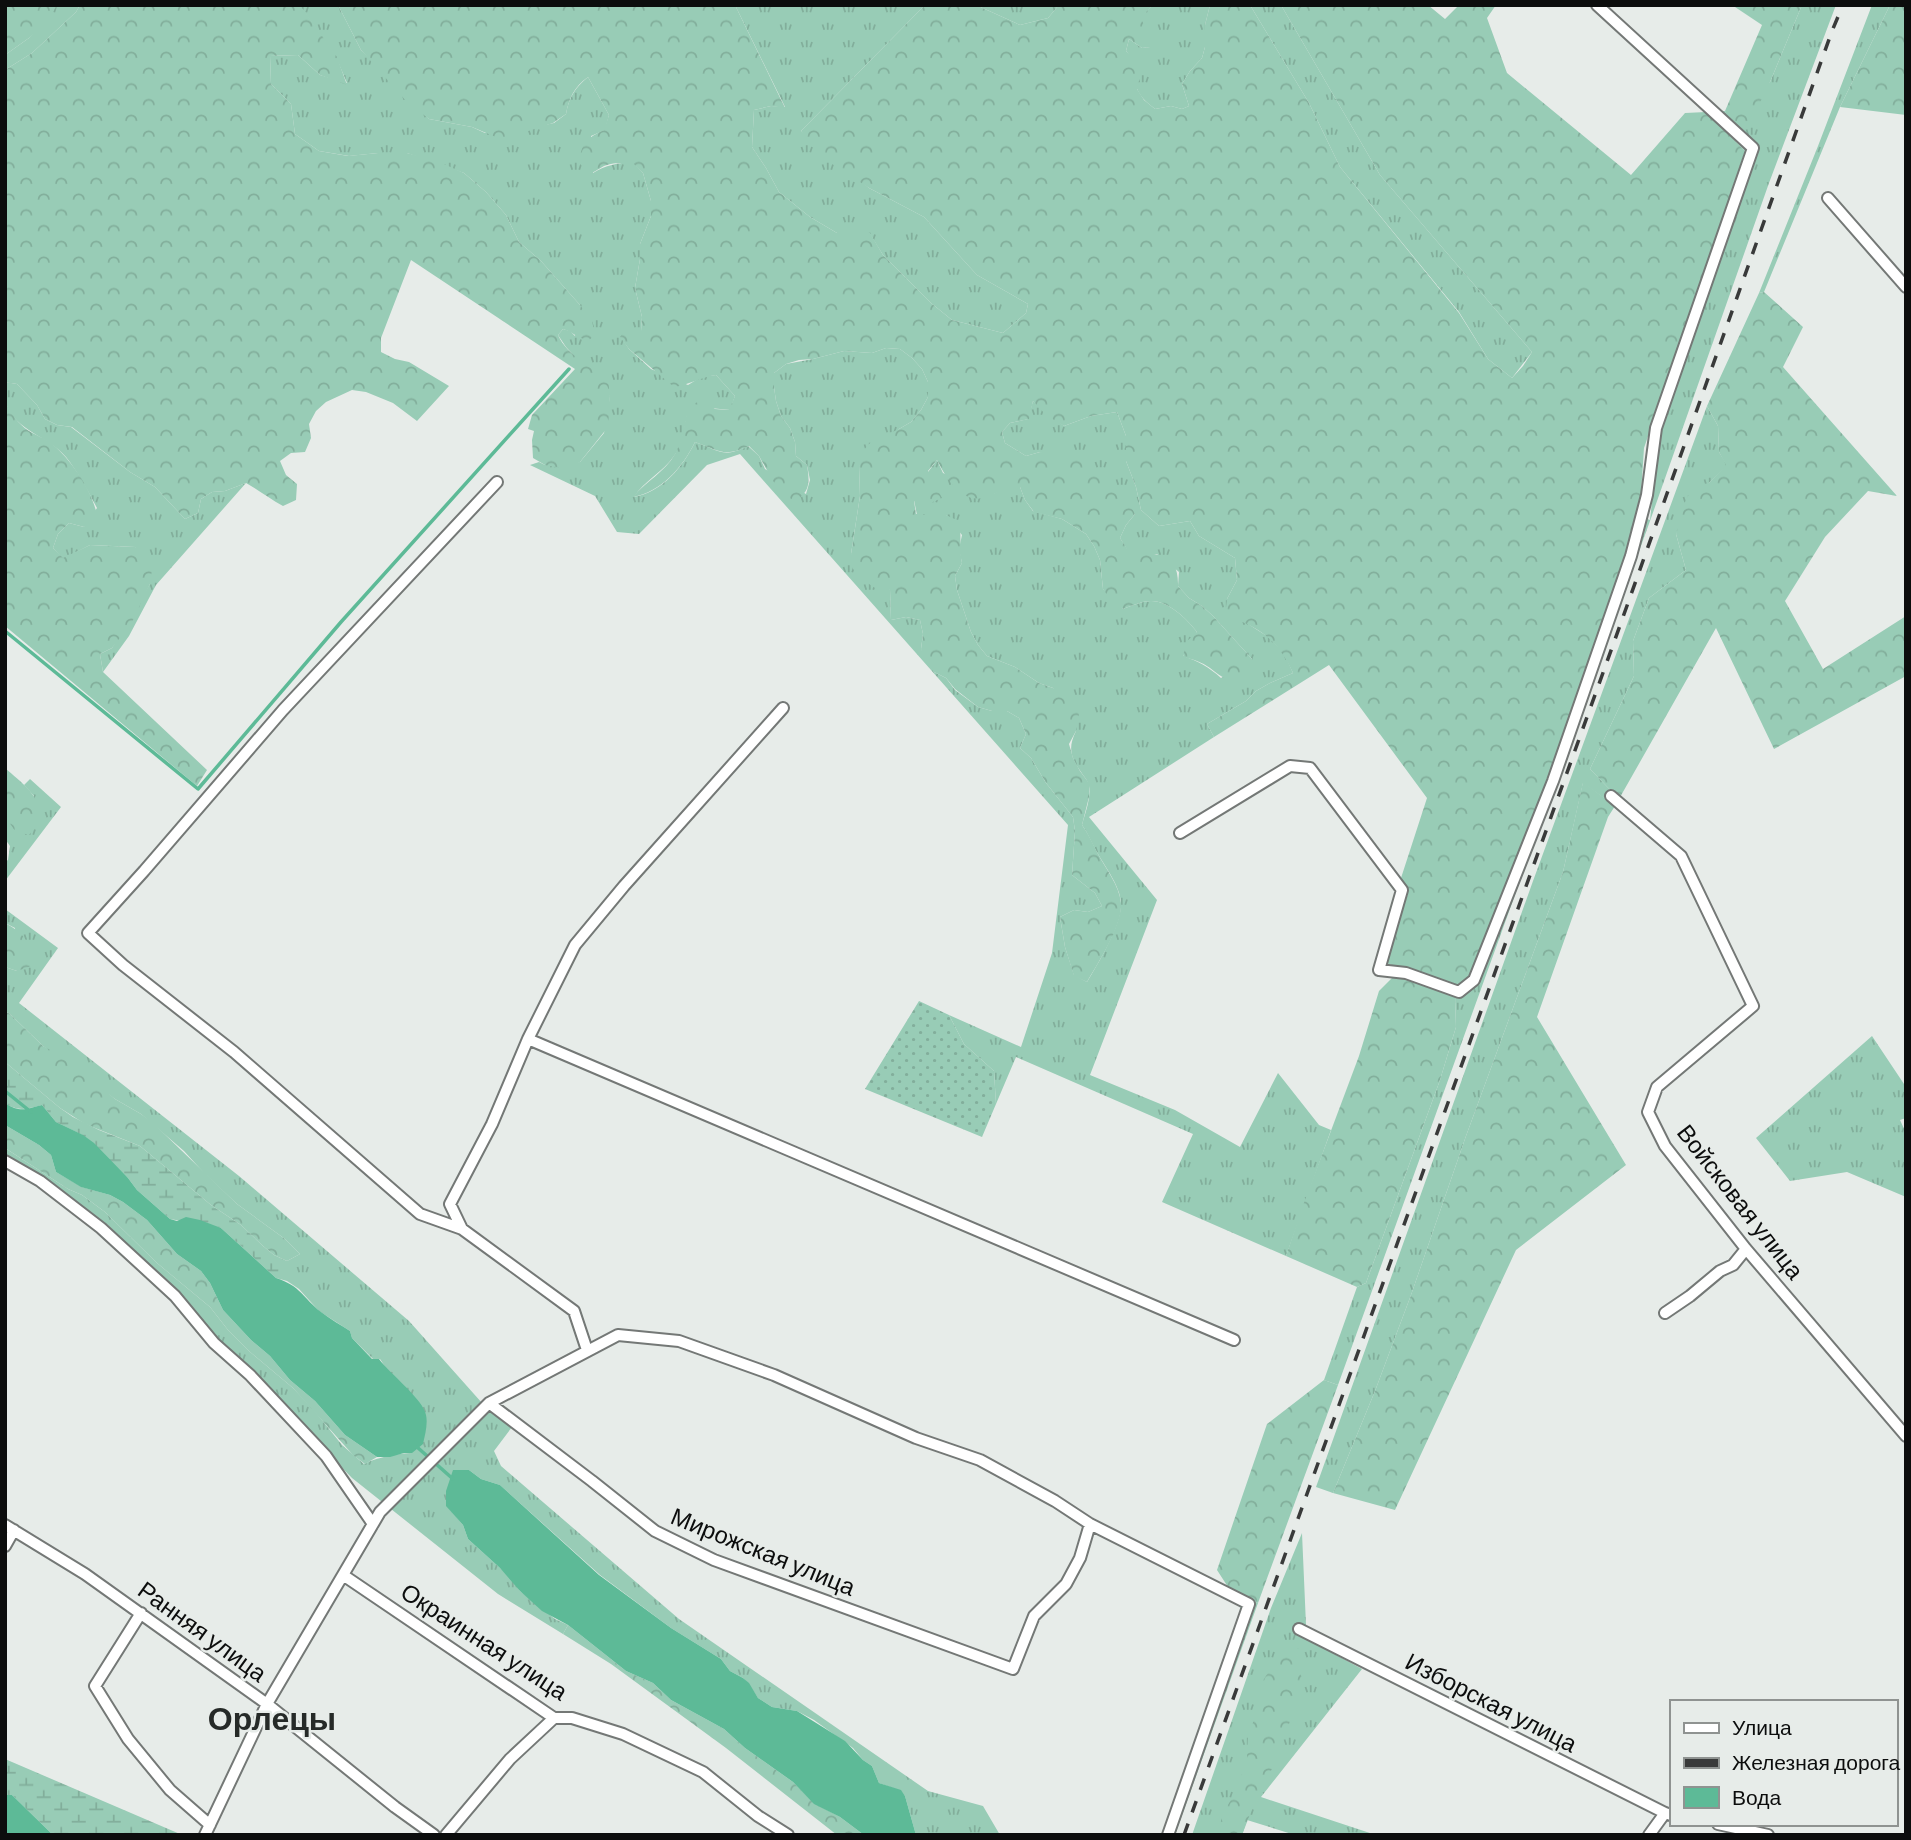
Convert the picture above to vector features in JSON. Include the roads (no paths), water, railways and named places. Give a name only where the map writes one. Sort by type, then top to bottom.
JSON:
[{"type":"street","points":[[1180,833],[1290,766],[1310,768],[1402,890],[1379,970],[1406,973],[1459,992],[1475,980],[1553,780],[1631,556],[1647,495],[1656,428],[1753,148],[1597,5]]},
{"type":"street","points":[[1828,198],[1906,287]]},
{"type":"street","points":[[497,482],[283,710],[88,933],[123,965],[234,1052],[420,1213],[462,1230],[574,1311],[587,1350]]},
{"type":"street","points":[[462,1230],[450,1204],[492,1124],[528,1039],[575,945],[783,708]]},
{"type":"street","name":"Войсковая улица","points":[[1611,796],[1681,856],[1753,1006],[1657,1087],[1648,1112],[1665,1146],[1746,1249],[1906,1436]]},
{"type":"street","points":[[528,1039],[1234,1340]]},
{"type":"street","points":[[5,1161],[40,1181],[101,1228],[175,1296],[214,1343],[250,1375],[326,1456],[373,1524]]},
{"type":"street","points":[[1665,1313],[1720,1271],[1733,1265],[1746,1249]]},
{"type":"street","points":[[141,1614],[95,1686],[128,1739],[170,1790],[208,1830],[267,1704],[380,1512],[489,1403],[618,1335],[679,1341],[774,1375],[916,1438],[980,1460],[1055,1501],[1090,1524],[1249,1604],[1168,1835]]},
{"type":"street","name":"Мирожская улица","points":[[489,1403],[655,1531],[714,1560],[1013,1669],[1034,1616],[1066,1584],[1080,1558],[1090,1524]]},
{"type":"street","points":[[5,1546],[10,1527]]},
{"type":"street","name":"Ранняя улица","points":[[10,1527],[85,1574],[267,1704],[434,1835]]},
{"type":"street","name":"Окраинная улица","points":[[343,1575],[554,1718],[572,1718],[623,1734],[703,1772],[758,1816],[788,1835]]},
{"type":"street","name":"Изборская улица","points":[[1299,1629],[1668,1814]]},
{"type":"street","points":[[446,1835],[510,1759],[554,1718]]},
{"type":"street","points":[[1649,1835],[1668,1814]]},
{"type":"street","points":[[1727,1826],[1768,1835]]},
{"type":"water","points":[[5,1103],[19,1109],[42,1105],[56,1122],[94,1143],[137,1190],[170,1219],[177,1221],[186,1217],[221,1228],[276,1278],[296,1289],[321,1312],[350,1331],[352,1338],[372,1359],[379,1359],[424,1409],[427,1422],[423,1444],[412,1453],[377,1457],[345,1435],[315,1401],[290,1380],[270,1356],[223,1310],[201,1271],[177,1254],[147,1220],[123,1202],[110,1195],[81,1187],[56,1172],[51,1155],[5,1125]]},
{"type":"water","points":[[453,1470],[469,1470],[481,1479],[500,1485],[599,1575],[671,1628],[721,1659],[730,1671],[749,1683],[758,1698],[772,1707],[797,1711],[845,1741],[872,1766],[879,1783],[901,1790],[916,1835],[864,1835],[840,1817],[814,1804],[793,1782],[745,1748],[724,1729],[671,1700],[653,1683],[626,1671],[568,1625],[542,1611],[468,1539],[463,1525],[446,1506],[446,1491]]},
{"type":"water","points":[[5,1795],[12,1795],[53,1835],[5,1835]]},
{"type":"waterway","points":[[5,631],[198,789],[341,622],[569,369]]},
{"type":"waterway","points":[[5,1091],[31,1112]]},
{"type":"waterway","points":[[417,1447],[453,1479]]},
{"type":"railway","points":[[1184,1835],[1843,5]]},
{"type":"district","name":"Орлецы","points":[[272,1719]]}]
